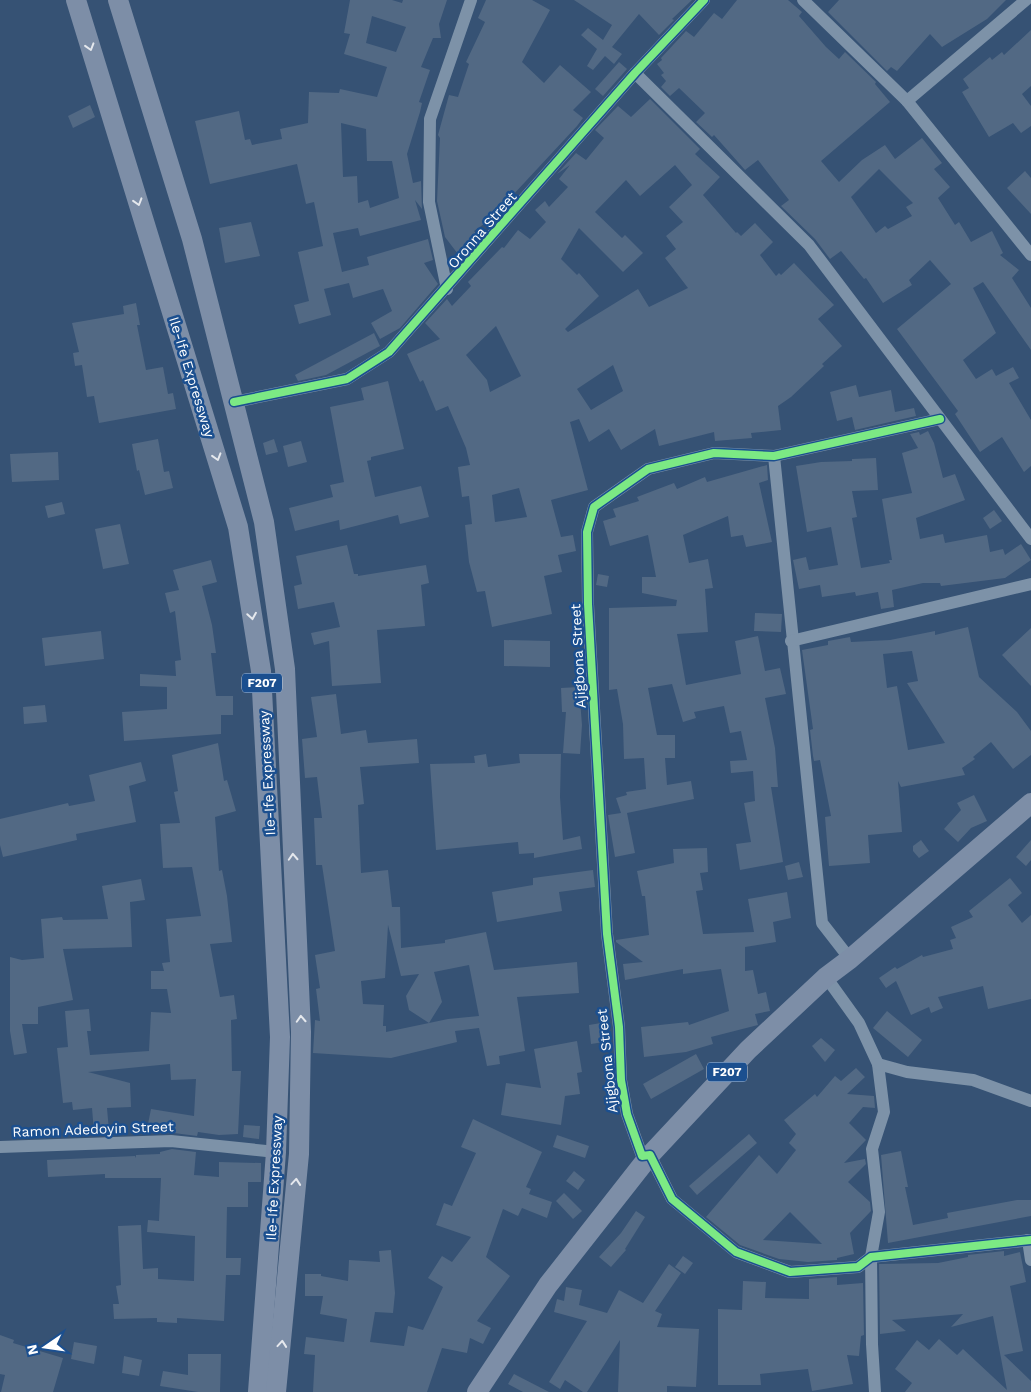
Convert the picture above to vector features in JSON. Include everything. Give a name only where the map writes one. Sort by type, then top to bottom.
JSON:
[{"type":"main road","name":"Ile-Ife Expressway","points":[[76,0],[238,527],[261,671],[280,1037],[276,1152],[259,1382]]},
{"type":"main road","name":"Ile-Ife Expressway","points":[[118,0],[192,239],[264,522],[285,669],[301,1032],[298,1154],[276,1392]]},
{"type":"main road","name":"F207","points":[[477,1392],[548,1285],[650,1155],[748,1050],[826,977],[850,960],[1031,803]]},
{"type":"main road","points":[[251,1392],[259,1382]]},
{"type":"street","points":[[447,289],[429,202],[430,120],[471,0]]},
{"type":"street","name":"Oronna Street","points":[[234,402],[347,379],[389,352],[447,289],[635,74],[704,0]]},
{"type":"street","points":[[803,0],[908,101],[1031,255]]},
{"type":"street","points":[[908,101],[1026,0]]},
{"type":"street","points":[[635,74],[809,245],[1031,539]]},
{"type":"street","name":"Ajigbona Street","points":[[650,1155],[642,1156],[626,1114],[621,1080],[619,1027],[606,924],[588,604],[587,532],[594,507],[648,469],[714,453],[774,456],[940,419]]},
{"type":"street","points":[[774,456],[791,641],[822,923],[850,960]]},
{"type":"street","points":[[791,641],[1031,584]]},
{"type":"street","points":[[826,977],[859,1023],[878,1064],[884,1112],[872,1149],[879,1212],[872,1258],[874,1392]]},
{"type":"street","points":[[878,1064],[906,1072],[973,1080],[1031,1101]]},
{"type":"street","name":"Ramon Adedoyin Street","points":[[0,1147],[171,1141],[276,1152]]},
{"type":"street","points":[[650,1155],[672,1199],[695,1220],[736,1252],[790,1272],[858,1267],[872,1258],[1029,1240],[1031,1260]]},
{"type":"building","points":[[350,0],[392,0],[402,3],[403,0],[447,0],[439,24],[441,38],[433,38],[421,67],[430,70],[419,102],[422,103],[420,112],[407,154],[413,183],[421,181],[422,209],[415,200],[421,220],[360,236],[358,228],[333,233],[342,272],[369,265],[367,257],[428,239],[433,260],[424,263],[438,284],[400,328],[380,339],[371,323],[392,311],[383,289],[353,298],[349,283],[324,289],[331,315],[299,324],[294,305],[309,301],[298,252],[323,246],[314,202],[306,204],[297,164],[210,184],[195,121],[239,111],[245,140],[250,139],[252,145],[282,139],[280,129],[308,123],[309,92],[339,93],[340,89],[377,97],[387,67],[344,54],[350,34],[344,33]],"holes":[[[372,16],[406,27],[396,52],[366,43]],[[341,123],[366,129],[367,161],[392,161],[399,198],[370,208],[368,200],[358,203],[357,176],[343,177]]]},
{"type":"building","points":[[486,0],[532,0],[550,10],[522,62],[544,83],[560,65],[591,92],[573,110],[583,118],[577,126],[512,196],[513,199],[501,212],[474,231],[479,237],[461,258],[445,237],[437,201],[440,138],[438,135],[449,95],[458,97],[469,64],[466,62],[485,22],[478,18]]},
{"type":"building","points":[[574,0],[692,0],[672,19],[674,20],[659,35],[639,14],[612,47],[622,54],[614,64],[605,56],[593,70],[587,66],[597,49],[581,35],[588,28],[603,40],[612,25]]},
{"type":"building","points":[[737,0],[788,0],[802,12],[799,16],[826,47],[839,59],[845,52],[876,82],[875,84],[890,102],[821,161],[839,182],[862,160],[885,145],[895,159],[922,138],[942,163],[934,169],[950,187],[938,198],[955,225],[959,222],[971,242],[992,231],[1003,253],[1000,255],[1019,270],[1012,278],[1031,308],[1031,350],[983,282],[973,288],[996,333],[963,360],[976,379],[992,369],[996,376],[1013,367],[1019,378],[1009,383],[1031,420],[1031,466],[1024,472],[1002,437],[980,452],[955,414],[958,411],[897,329],[951,284],[930,260],[909,280],[912,285],[883,303],[866,278],[864,279],[841,251],[830,259],[815,239],[781,206],[789,200],[758,160],[745,170],[714,135],[712,137],[696,122],[705,113],[679,88],[670,96],[661,87],[666,81],[661,75],[664,73],[657,64],[662,60],[661,58],[686,31],[694,37],[714,13],[722,19]],"holes":[[[879,169],[913,203],[906,207],[912,216],[888,229],[885,226],[876,233],[851,197]]]},
{"type":"building","points":[[839,0],[1006,0],[987,19],[942,47],[930,34],[897,71],[891,67],[887,71],[828,12]]},
{"type":"building","points":[[1031,30],[1031,86],[1022,94],[1031,106],[1031,126],[1021,133],[1013,123],[989,137],[962,92],[969,88],[963,79],[990,57],[992,60],[1002,52],[1004,55]]},
{"type":"building","points":[[619,62],[627,69],[603,96],[595,89]]},
{"type":"building","points":[[650,99],[700,149],[695,154],[720,177],[703,195],[736,233],[741,236],[755,223],[773,242],[760,255],[776,276],[779,273],[781,275],[794,263],[834,305],[818,319],[842,346],[791,397],[778,406],[781,430],[751,433],[752,438],[715,441],[714,432],[659,446],[655,429],[621,450],[609,429],[589,442],[579,419],[570,422],[588,490],[551,500],[561,537],[573,535],[576,551],[558,555],[562,572],[544,576],[552,614],[492,627],[485,591],[477,592],[469,562],[465,525],[472,524],[469,496],[462,497],[458,467],[470,465],[466,448],[448,406],[436,411],[423,380],[420,382],[407,354],[440,339],[425,323],[447,299],[452,306],[471,286],[468,282],[502,247],[504,248],[518,230],[530,239],[546,222],[535,210],[545,201],[549,207],[568,187],[559,179],[570,165],[557,174],[576,153],[586,160],[604,138],[595,130],[618,106],[631,117]],"holes":[[[675,165],[692,185],[669,207],[683,222],[666,236],[676,249],[665,258],[688,288],[649,307],[638,289],[568,332],[565,329],[599,296],[579,273],[577,275],[561,259],[579,228],[623,272],[643,253],[625,235],[622,238],[595,212],[626,180],[640,196]],[[496,326],[521,376],[490,392],[487,380],[466,355]],[[613,365],[623,391],[591,410],[577,389]],[[519,488],[527,517],[495,522],[492,495]]]},
{"type":"building","points":[[90,105],[95,117],[73,128],[68,116]]},
{"type":"building","points":[[1025,171],[1031,178],[1031,214],[1007,188]]},
{"type":"building","points":[[251,222],[260,256],[225,263],[219,228]]},
{"type":"building","points":[[136,303],[140,325],[137,325],[146,370],[163,367],[168,394],[173,393],[176,409],[99,423],[94,396],[87,397],[82,365],[75,366],[73,353],[79,352],[72,323],[124,314],[123,306]]},
{"type":"building","points":[[374,333],[380,346],[326,375],[298,381],[295,375]]},
{"type":"building","points":[[388,381],[404,449],[371,457],[371,460],[367,461],[375,497],[421,486],[429,517],[400,524],[398,515],[340,530],[339,520],[295,531],[289,508],[333,497],[330,485],[344,482],[330,407],[364,400],[361,388]]},
{"type":"building","points":[[856,385],[859,397],[891,390],[895,412],[914,408],[916,416],[855,430],[852,417],[837,421],[830,392]]},
{"type":"building","points":[[928,431],[934,443],[943,478],[955,474],[965,500],[916,518],[920,539],[943,534],[945,543],[987,535],[990,552],[1003,549],[1005,555],[1021,544],[1031,560],[1005,578],[941,586],[940,583],[923,583],[892,590],[894,607],[881,609],[878,592],[856,596],[855,592],[822,597],[820,585],[799,589],[793,560],[806,557],[809,570],[838,565],[831,527],[807,532],[796,466],[876,458],[878,490],[852,491],[857,517],[852,518],[861,568],[890,563],[889,560],[892,560],[882,499],[912,493],[902,453],[918,448],[910,434],[919,432],[920,435]]},
{"type":"building","points":[[158,439],[164,472],[169,471],[173,488],[145,495],[139,470],[137,471],[132,444]]},
{"type":"building","points":[[274,439],[278,452],[266,455],[263,443]]},
{"type":"building","points":[[301,441],[307,462],[288,467],[283,446]]},
{"type":"building","points":[[58,452],[59,480],[12,482],[10,454]]},
{"type":"building","points":[[767,465],[768,480],[759,483],[772,542],[746,547],[743,535],[731,537],[728,516],[683,535],[689,563],[708,559],[713,588],[705,589],[708,632],[677,634],[686,685],[741,674],[735,641],[758,636],[765,671],[780,668],[786,694],[765,698],[775,748],[778,787],[771,787],[783,862],[740,870],[736,844],[751,842],[744,803],[755,801],[753,771],[731,773],[730,761],[747,760],[741,731],[730,733],[724,706],[694,712],[696,718],[683,722],[672,684],[648,688],[657,735],[675,735],[675,758],[665,758],[667,785],[691,781],[694,799],[627,813],[635,853],[615,857],[608,815],[621,813],[616,798],[627,795],[626,792],[646,789],[644,758],[624,759],[623,724],[617,689],[609,690],[609,608],[676,606],[677,600],[642,593],[642,577],[656,577],[648,535],[610,546],[603,521],[616,517],[613,509],[639,501],[637,497],[674,483],[677,489],[705,477],[707,482]]},
{"type":"building","points":[[62,502],[65,514],[48,518],[45,506]]},
{"type":"building","points":[[994,510],[1002,521],[990,529],[983,518]]},
{"type":"building","points":[[120,524],[129,564],[103,569],[95,529]]},
{"type":"building","points":[[347,545],[354,574],[358,574],[358,576],[426,565],[429,583],[421,585],[425,626],[377,630],[381,683],[332,686],[329,641],[314,645],[311,633],[340,627],[334,602],[298,609],[294,586],[302,584],[296,556]]},
{"type":"building","points":[[211,560],[217,582],[202,586],[212,625],[216,653],[211,653],[216,696],[233,696],[233,715],[221,715],[221,734],[124,741],[122,712],[167,709],[167,687],[140,686],[140,674],[176,676],[175,661],[181,660],[175,611],[170,613],[165,593],[179,590],[173,570]]},
{"type":"building","points":[[598,574],[609,576],[607,587],[596,585]]},
{"type":"building","points":[[755,613],[782,614],[781,632],[754,631]]},
{"type":"building","points":[[968,627],[979,677],[1017,712],[1031,731],[1031,755],[1013,769],[991,742],[973,757],[975,759],[962,768],[965,775],[901,787],[898,781],[902,832],[868,835],[870,863],[829,866],[825,817],[831,816],[820,760],[814,761],[813,756],[810,730],[813,729],[802,650],[828,645],[828,641],[850,637],[851,642],[890,640],[935,631],[935,635]],"holes":[[[912,651],[918,681],[907,683],[945,743],[908,750],[897,686],[887,688],[883,654]]]},
{"type":"building","points":[[1031,628],[1031,686],[1002,655]]},
{"type":"building","points":[[101,631],[104,659],[45,666],[42,638]]},
{"type":"building","points":[[504,640],[550,641],[550,667],[504,666]]},
{"type":"building","points":[[579,687],[582,725],[580,754],[563,753],[566,712],[562,712],[561,688]]},
{"type":"building","points":[[336,694],[341,734],[366,730],[368,743],[417,739],[419,763],[360,767],[364,804],[358,805],[361,873],[388,870],[392,907],[400,907],[401,948],[445,943],[445,940],[486,932],[494,970],[577,962],[579,993],[517,997],[525,1051],[499,1056],[500,1064],[487,1066],[479,1028],[455,1031],[457,1042],[391,1058],[313,1053],[315,1020],[320,1021],[316,989],[320,988],[315,955],[335,951],[322,865],[316,865],[314,818],[322,818],[317,777],[305,778],[302,739],[317,737],[311,697]],"holes":[[[388,925],[401,976],[419,974],[406,996],[409,1010],[429,1023],[386,1032],[386,1026],[383,1026],[384,1005],[363,1004],[361,981],[385,978]],[[469,965],[479,1016],[429,1023],[442,1002],[434,972]]]},
{"type":"building","points":[[45,705],[47,722],[24,724],[23,707]]},
{"type":"building","points":[[218,743],[224,781],[227,780],[236,811],[215,817],[219,871],[222,870],[227,896],[232,942],[210,944],[220,997],[234,995],[237,1019],[231,1020],[232,1071],[241,1071],[238,1134],[219,1135],[198,1132],[197,1136],[174,1133],[174,1128],[148,1124],[151,1109],[194,1116],[196,1079],[171,1080],[170,1064],[88,1072],[130,1083],[131,1107],[107,1108],[109,1131],[94,1132],[92,1108],[73,1110],[72,1102],[63,1103],[57,1048],[68,1047],[65,1011],[89,1009],[91,1031],[87,1031],[90,1055],[149,1051],[151,1012],[171,1013],[167,989],[151,989],[151,971],[164,971],[162,963],[170,962],[166,919],[201,916],[192,867],[163,868],[160,824],[180,823],[174,792],[178,791],[172,755]]},
{"type":"building","points":[[486,754],[488,767],[520,763],[519,754],[561,754],[560,797],[563,840],[580,836],[582,849],[534,858],[534,853],[519,854],[518,842],[436,850],[430,764],[475,763],[474,756]]},
{"type":"building","points":[[141,762],[146,781],[129,786],[136,822],[76,834],[77,840],[3,857],[0,845],[0,819],[68,803],[69,806],[95,801],[89,775]]},
{"type":"building","points":[[974,795],[987,821],[971,828],[958,842],[944,829],[961,810],[957,803]]},
{"type":"building","points":[[921,840],[929,851],[919,858],[913,851],[913,846]]},
{"type":"building","points":[[1031,840],[1031,860],[1026,866],[1016,857]]},
{"type":"building","points":[[707,848],[708,872],[700,873],[703,890],[696,891],[703,934],[754,932],[748,899],[787,892],[791,918],[773,922],[776,942],[745,947],[745,971],[753,970],[758,994],[766,992],[770,1011],[755,1014],[758,1025],[711,1037],[713,1044],[686,1052],[644,1057],[641,1027],[688,1022],[689,1025],[729,1011],[721,969],[683,974],[683,969],[625,980],[623,964],[643,962],[616,942],[616,940],[649,935],[645,896],[642,896],[637,871],[674,863],[673,849]]},
{"type":"building","points":[[799,862],[803,877],[788,880],[785,866]]},
{"type":"building","points":[[593,870],[595,887],[559,892],[562,911],[497,922],[492,892],[533,885],[533,878]]},
{"type":"building","points":[[1010,878],[1022,893],[1008,905],[1022,923],[1031,915],[1031,999],[988,1009],[983,986],[938,997],[943,1008],[931,1013],[929,1007],[911,1015],[896,981],[886,988],[879,978],[895,967],[897,969],[922,955],[923,957],[953,949],[950,940],[956,938],[951,927],[973,917],[969,911]]},
{"type":"building","points":[[141,879],[145,900],[130,902],[132,947],[63,949],[73,1000],[38,1007],[38,1024],[22,1024],[27,1053],[14,1055],[10,1031],[10,957],[22,960],[44,958],[41,919],[62,917],[63,920],[108,919],[102,886]]},
{"type":"building","points":[[887,1011],[922,1040],[908,1057],[873,1028]]},
{"type":"building","points":[[601,1023],[604,1042],[591,1044],[589,1025]]},
{"type":"building","points":[[821,1038],[835,1050],[825,1062],[812,1046]]},
{"type":"building","points":[[577,1041],[582,1072],[577,1073],[580,1094],[565,1096],[561,1125],[501,1115],[506,1083],[541,1088],[534,1049]]},
{"type":"building","points":[[696,1054],[704,1069],[651,1099],[643,1084]]},
{"type":"building","points":[[856,1068],[865,1077],[847,1094],[874,1096],[875,1108],[863,1107],[849,1123],[866,1140],[844,1163],[865,1159],[866,1164],[848,1182],[870,1202],[871,1211],[850,1233],[854,1254],[837,1258],[837,1260],[808,1262],[779,1259],[740,1245],[706,1217],[759,1155],[777,1174],[796,1150],[789,1143],[796,1134],[784,1120],[815,1094],[817,1097],[835,1076],[841,1081]],"holes":[[[790,1212],[822,1244],[763,1240]]]},
{"type":"building","points":[[473,1119],[542,1152],[526,1187],[531,1189],[529,1194],[552,1202],[547,1218],[522,1208],[518,1216],[503,1209],[486,1257],[510,1276],[477,1321],[491,1328],[483,1344],[470,1338],[467,1353],[442,1348],[427,1392],[313,1392],[315,1355],[304,1354],[306,1337],[344,1342],[347,1319],[320,1314],[323,1296],[305,1296],[305,1274],[321,1274],[321,1276],[348,1281],[349,1260],[380,1262],[379,1251],[391,1250],[395,1293],[393,1313],[375,1312],[370,1342],[404,1346],[408,1326],[423,1330],[443,1287],[428,1278],[442,1256],[452,1262],[471,1237],[436,1225],[444,1203],[452,1206],[476,1153],[461,1147]]},
{"type":"building","points":[[244,1125],[260,1126],[259,1139],[243,1137]]},
{"type":"building","points":[[749,1134],[757,1143],[697,1195],[689,1186]]},
{"type":"building","points":[[557,1135],[589,1146],[585,1158],[553,1147]]},
{"type":"building","points":[[172,1149],[196,1152],[194,1175],[219,1177],[219,1162],[261,1163],[261,1182],[248,1182],[248,1207],[227,1207],[226,1258],[241,1258],[240,1275],[226,1275],[224,1321],[177,1318],[177,1323],[157,1322],[157,1318],[114,1319],[113,1304],[119,1304],[116,1286],[121,1285],[118,1226],[141,1225],[143,1269],[158,1268],[158,1279],[194,1281],[195,1236],[147,1232],[148,1220],[159,1221],[161,1178],[105,1178],[105,1174],[48,1177],[47,1160],[135,1156],[136,1158],[136,1155],[160,1154],[160,1152]]},
{"type":"building","points":[[901,1151],[908,1187],[905,1187],[913,1225],[948,1218],[947,1213],[1017,1200],[1031,1200],[1031,1216],[888,1243],[881,1155]]},
{"type":"building","points":[[574,1171],[585,1180],[578,1190],[566,1181]]},
{"type":"building","points":[[564,1193],[582,1211],[573,1219],[556,1201]]},
{"type":"building","points":[[636,1211],[645,1217],[626,1250],[611,1267],[599,1257],[621,1233]]},
{"type":"building","points":[[1004,1251],[1004,1256],[1020,1252],[1026,1282],[1010,1286],[1023,1351],[1004,1355],[1031,1381],[1031,1392],[905,1392],[912,1383],[895,1369],[917,1340],[929,1350],[939,1339],[957,1355],[963,1349],[1007,1390],[993,1316],[951,1327],[963,1314],[892,1320],[906,1331],[880,1334],[879,1264],[938,1263],[968,1257],[968,1255]]},
{"type":"building","points":[[683,1256],[693,1263],[685,1274],[675,1267]]},
{"type":"building","points":[[669,1264],[681,1273],[655,1311],[662,1314],[657,1327],[699,1329],[696,1387],[667,1386],[667,1392],[618,1392],[620,1340],[587,1392],[583,1392],[565,1380],[560,1389],[549,1382],[587,1321],[554,1312],[557,1299],[564,1301],[566,1287],[582,1290],[579,1305],[607,1313],[619,1290],[643,1303]]},
{"type":"building","points":[[837,1277],[837,1285],[863,1283],[864,1335],[861,1336],[859,1356],[847,1355],[853,1384],[812,1391],[808,1369],[760,1374],[761,1385],[718,1385],[718,1309],[742,1310],[743,1281],[766,1282],[765,1298],[809,1299],[809,1279]]},
{"type":"building","points":[[0,1335],[14,1340],[13,1343],[63,1358],[53,1392],[1,1392],[5,1375],[0,1374]]},
{"type":"building","points":[[74,1342],[97,1346],[94,1364],[71,1359]]},
{"type":"building","points":[[188,1354],[221,1354],[220,1392],[198,1392],[160,1386],[163,1371],[188,1375]]},
{"type":"building","points":[[124,1356],[142,1360],[139,1376],[122,1373]]},
{"type":"building","points":[[514,1374],[549,1392],[523,1392],[508,1384]]},
{"type":"cycle path","points":[[234,402],[347,379],[389,352],[635,73],[704,0]]},
{"type":"cycle path","points":[[940,419],[774,456],[714,453],[648,469],[594,507],[587,532],[588,604],[607,934],[619,1027],[621,1080],[627,1114],[642,1156],[650,1155],[672,1199],[736,1252],[790,1272],[858,1267],[871,1257],[1031,1240]]}]
